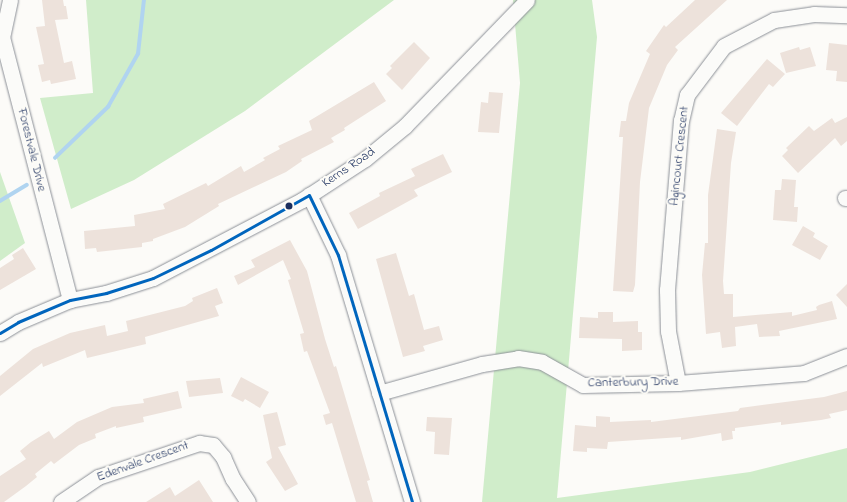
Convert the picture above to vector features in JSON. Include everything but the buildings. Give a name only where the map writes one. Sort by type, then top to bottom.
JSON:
[{"type":"street","name":"Forestvale Drive","points":[[10,0],[1,37],[70,300]]},
{"type":"street","name":"Kerns Road","points":[[0,333],[18,322],[70,300],[106,293],[153,278],[211,250],[308,195],[365,159],[405,126],[527,0]]},
{"type":"street","name":"Agincourt Crescent","points":[[678,383],[668,331],[667,290],[681,121],[688,94],[724,46],[774,20],[814,14],[847,15]]},
{"type":"street","points":[[308,195],[338,255],[412,502]]},
{"type":"street","name":"Canterbury Drive","points":[[379,393],[482,364],[518,358],[542,362],[583,385],[678,383],[804,373],[847,356]]},
{"type":"street","name":"Edenvale Crescent","points":[[60,502],[98,477],[199,443],[213,445],[223,458],[233,479],[248,502]]},
{"type":"green space","points":[[86,0],[394,0],[245,111],[134,180],[71,209],[40,98],[93,93]]},
{"type":"green space","points":[[513,0],[592,0],[597,37],[557,498],[750,472],[847,448],[847,502],[482,502],[520,83]]},
{"type":"green space","points":[[0,172],[25,243],[0,261]]},
{"type":"waterway","points":[[55,158],[108,107],[138,54],[144,0]]},
{"type":"waterway","points":[[0,201],[27,185]]},
{"type":"transit line","points":[[0,333],[18,322],[70,300],[106,293],[153,278],[211,250],[309,195],[338,255],[412,502]]}]
